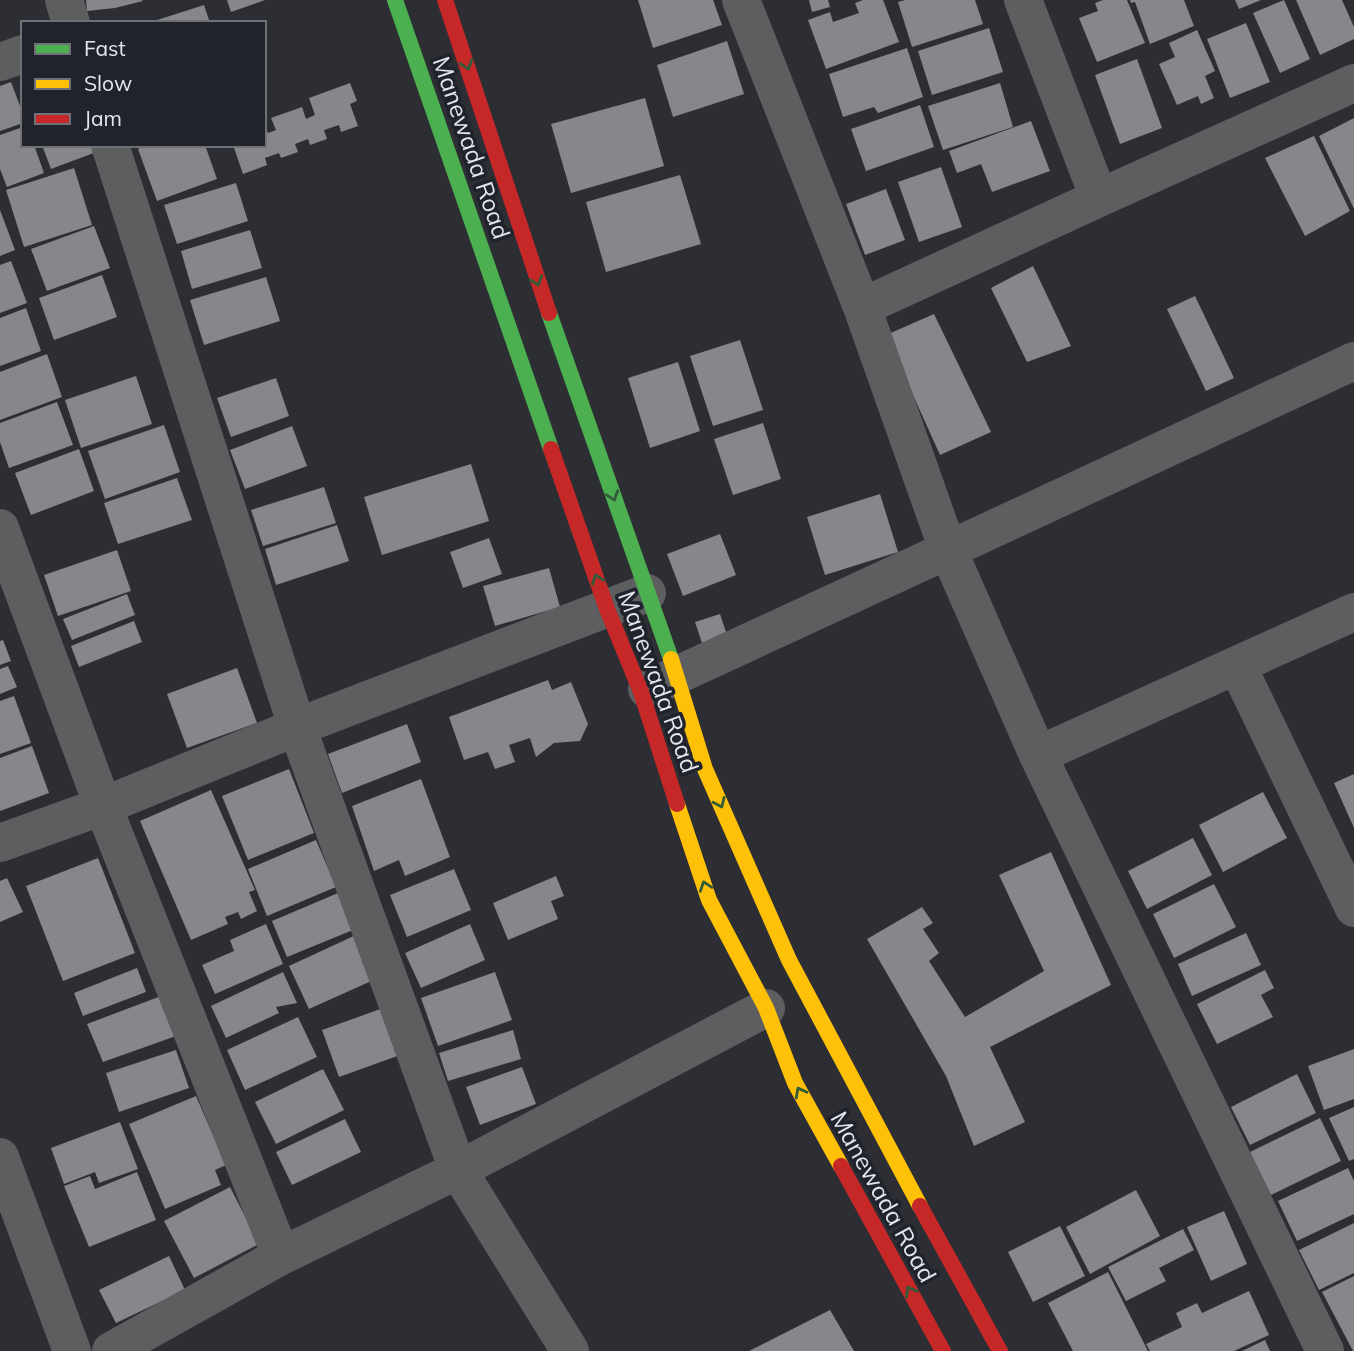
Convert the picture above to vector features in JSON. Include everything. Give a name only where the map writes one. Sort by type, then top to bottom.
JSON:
[{"type":"street","points":[[64,0],[70,21]]},
{"type":"street","name":"Manewada Road","points":[[395,0],[607,609],[641,692],[709,900],[766,1008],[794,1083],[943,1351]]},
{"type":"street","points":[[445,0],[538,282],[677,675],[705,769],[789,960],[910,1189],[1000,1351]]},
{"type":"street","points":[[741,0],[862,307],[948,550],[1038,755],[1325,1351]]},
{"type":"street","points":[[1023,0],[1099,198]]},
{"type":"street","points":[[0,62],[21,55]]},
{"type":"street","points":[[862,307],[1354,83]]},
{"type":"street","points":[[111,147],[297,727],[458,1170],[570,1351]]},
{"type":"street","points":[[641,692],[1354,361]]},
{"type":"street","points":[[0,528],[103,806],[281,1256]]},
{"type":"street","points":[[0,843],[103,806],[297,727],[647,593]]},
{"type":"street","points":[[1038,755],[1354,612]]},
{"type":"street","points":[[1237,665],[1354,908]]},
{"type":"street","points":[[111,1351],[281,1256],[458,1170],[766,1008]]},
{"type":"street","points":[[0,1157],[72,1351]]},
{"type":"building","points":[[86,0],[142,0],[143,1],[87,11]]},
{"type":"building","points":[[227,0],[265,0],[231,12]]},
{"type":"building","points":[[638,0],[713,0],[722,25],[653,48]]},
{"type":"building","points":[[809,0],[828,0],[830,7],[812,12]]},
{"type":"building","points":[[863,0],[883,0],[899,42],[826,69],[808,20],[830,12],[833,22],[859,13],[855,3]]},
{"type":"building","points":[[975,0],[983,24],[912,47],[898,2]]},
{"type":"building","points":[[1103,0],[1127,0],[1145,43],[1097,62],[1079,18],[1098,11],[1095,3]]},
{"type":"building","points":[[1130,0],[1184,0],[1194,26],[1150,44],[1135,2],[1131,3]]},
{"type":"building","points":[[1235,0],[1261,0],[1239,9]]},
{"type":"building","points":[[1284,0],[1310,59],[1280,73],[1253,13]]},
{"type":"building","points":[[1296,0],[1342,0],[1354,27],[1354,39],[1320,55]]},
{"type":"building","points":[[204,5],[209,21],[154,21]]},
{"type":"building","points":[[1246,23],[1270,82],[1230,98],[1207,39]]},
{"type":"building","points":[[989,28],[1003,72],[932,95],[918,51]]},
{"type":"building","points":[[1197,30],[1215,71],[1205,76],[1214,98],[1201,104],[1198,96],[1177,105],[1159,64],[1175,57],[1169,43]]},
{"type":"building","points":[[727,41],[744,94],[673,117],[657,65]]},
{"type":"building","points":[[907,48],[923,97],[878,113],[874,107],[843,117],[829,74]]},
{"type":"building","points":[[1137,59],[1162,128],[1120,144],[1095,75]]},
{"type":"building","points":[[11,82],[21,109],[21,124],[0,131],[0,86]]},
{"type":"building","points":[[350,83],[357,101],[350,104],[358,126],[341,132],[339,125],[324,130],[327,139],[310,145],[308,139],[295,144],[298,152],[281,158],[279,153],[265,158],[267,165],[243,174],[234,147],[266,147],[266,128],[268,133],[276,130],[271,118],[302,107],[306,119],[315,115],[309,98]]},
{"type":"building","points":[[1000,83],[1013,127],[943,150],[928,106]]},
{"type":"building","points":[[645,98],[664,166],[571,193],[551,124]]},
{"type":"building","points":[[920,105],[934,147],[866,171],[851,129]]},
{"type":"building","points":[[1354,118],[1354,209],[1319,136]]},
{"type":"building","points":[[1031,121],[1050,171],[992,192],[981,164],[957,173],[949,151]]},
{"type":"building","points":[[21,128],[21,147],[35,147],[44,173],[7,187],[0,169],[0,135]]},
{"type":"building","points":[[1314,136],[1350,211],[1305,236],[1265,158]]},
{"type":"building","points":[[43,147],[98,147],[99,151],[51,169]]},
{"type":"building","points":[[206,147],[217,179],[157,201],[138,149]]},
{"type":"building","points":[[941,167],[962,227],[919,242],[898,182]]},
{"type":"building","points":[[74,168],[92,225],[24,247],[6,190]]},
{"type":"building","points":[[680,175],[701,244],[606,272],[586,202]]},
{"type":"building","points":[[236,183],[248,221],[177,244],[164,205]]},
{"type":"building","points":[[886,189],[905,240],[865,255],[846,204]]},
{"type":"building","points":[[0,210],[15,250],[0,256]]},
{"type":"building","points":[[94,226],[110,268],[47,291],[31,249]]},
{"type":"building","points":[[250,230],[262,268],[192,289],[181,251]]},
{"type":"building","points":[[11,261],[27,303],[0,313],[0,265]]},
{"type":"building","points":[[1033,266],[1071,346],[1027,362],[991,288]]},
{"type":"building","points":[[102,275],[117,317],[54,340],[39,298]]},
{"type":"building","points":[[266,277],[280,321],[204,345],[190,300]]},
{"type":"building","points":[[1195,296],[1234,378],[1206,391],[1167,309]]},
{"type":"building","points":[[26,308],[41,351],[0,366],[0,318]]},
{"type":"building","points":[[934,314],[991,432],[940,455],[886,335]]},
{"type":"building","points":[[740,340],[763,410],[713,426],[690,356]]},
{"type":"building","points":[[47,354],[62,397],[0,420],[0,372]]},
{"type":"building","points":[[678,362],[700,431],[650,448],[628,378]]},
{"type":"building","points":[[136,376],[152,424],[81,448],[65,400]]},
{"type":"building","points":[[276,378],[289,416],[231,437],[217,398]]},
{"type":"building","points":[[57,402],[73,445],[9,468],[0,442],[0,423]]},
{"type":"building","points":[[763,423],[781,479],[733,495],[714,439]]},
{"type":"building","points":[[164,425],[180,472],[105,499],[88,451]]},
{"type":"building","points":[[292,426],[307,466],[245,489],[230,450]]},
{"type":"building","points":[[79,449],[94,491],[31,515],[15,473]]},
{"type":"building","points":[[471,464],[489,521],[382,555],[364,497]]},
{"type":"building","points":[[177,478],[192,520],[118,544],[104,503]]},
{"type":"building","points":[[324,487],[336,523],[263,546],[251,510]]},
{"type":"building","points":[[880,494],[898,552],[825,575],[807,517]]},
{"type":"building","points":[[337,525],[349,561],[276,585],[265,549]]},
{"type":"building","points":[[720,534],[736,575],[683,596],[667,554]]},
{"type":"building","points":[[489,538],[502,574],[463,588],[450,552]]},
{"type":"building","points":[[117,550],[131,591],[58,616],[44,575]]},
{"type":"building","points":[[549,568],[560,607],[495,626],[483,586]]},
{"type":"building","points":[[127,594],[135,615],[72,640],[63,619]]},
{"type":"building","points":[[720,614],[727,635],[702,643],[695,622]]},
{"type":"building","points":[[134,621],[142,642],[79,667],[71,646]]},
{"type":"building","points":[[3,640],[11,661],[0,665],[0,641]]},
{"type":"building","points":[[8,666],[17,687],[0,694],[0,669]]},
{"type":"building","points":[[237,668],[257,723],[187,748],[167,694]]},
{"type":"building","points":[[548,680],[552,690],[571,682],[588,724],[580,741],[554,743],[536,757],[530,738],[509,745],[515,762],[495,769],[488,752],[464,760],[449,717]]},
{"type":"building","points":[[14,696],[31,743],[0,754],[0,701]]},
{"type":"building","points":[[407,724],[421,762],[342,793],[328,754]]},
{"type":"building","points":[[32,746],[49,793],[0,811],[0,758]]},
{"type":"building","points":[[289,769],[314,833],[248,860],[222,796]]},
{"type":"building","points":[[1354,774],[1354,828],[1334,783]]},
{"type":"building","points":[[421,779],[450,857],[405,876],[399,860],[374,871],[352,806]]},
{"type":"building","points":[[211,790],[255,890],[249,892],[257,911],[241,919],[238,912],[225,917],[228,924],[191,940],[140,821]]},
{"type":"building","points":[[1263,792],[1287,838],[1223,872],[1199,825]]},
{"type":"building","points":[[1193,838],[1212,875],[1147,909],[1128,871]]},
{"type":"building","points":[[316,840],[336,887],[267,916],[248,869]]},
{"type":"building","points":[[1051,852],[1111,985],[990,1047],[1025,1122],[974,1146],[946,1076],[867,939],[922,907],[933,923],[923,929],[939,953],[929,961],[965,1017],[1044,971],[999,875]]},
{"type":"building","points":[[98,858],[135,953],[63,981],[26,886]]},
{"type":"building","points":[[454,869],[471,910],[407,937],[390,895]]},
{"type":"building","points":[[556,876],[564,896],[551,901],[558,919],[508,940],[493,903]]},
{"type":"building","points":[[7,878],[23,912],[0,922],[0,881]]},
{"type":"building","points":[[1214,884],[1236,927],[1174,958],[1153,914]]},
{"type":"building","points":[[338,893],[353,930],[287,957],[272,921]]},
{"type":"building","points":[[266,924],[283,964],[215,994],[202,965],[234,951],[230,940]]},
{"type":"building","points":[[470,924],[485,960],[421,988],[405,953]]},
{"type":"building","points":[[1246,933],[1261,965],[1192,996],[1178,964]]},
{"type":"building","points":[[358,934],[378,978],[309,1009],[289,966]]},
{"type":"building","points":[[137,968],[146,992],[83,1016],[74,993]]},
{"type":"building","points":[[1265,970],[1274,988],[1261,995],[1273,1017],[1217,1044],[1197,1004]]},
{"type":"building","points":[[283,972],[297,1003],[276,1007],[279,1013],[226,1038],[211,1006]]},
{"type":"building","points":[[495,972],[512,1020],[438,1046],[421,998]]},
{"type":"building","points":[[161,996],[176,1036],[103,1062],[87,1024]]},
{"type":"building","points":[[386,1007],[403,1054],[339,1077],[322,1030]]},
{"type":"building","points":[[298,1017],[317,1057],[245,1090],[227,1050]]},
{"type":"building","points":[[513,1030],[521,1059],[448,1081],[439,1053]]},
{"type":"building","points":[[1354,1049],[1354,1099],[1324,1110],[1308,1066]]},
{"type":"building","points":[[176,1050],[189,1088],[119,1112],[106,1073]]},
{"type":"building","points":[[522,1067],[536,1104],[480,1125],[466,1087]]},
{"type":"building","points":[[323,1069],[344,1110],[276,1144],[255,1102]]},
{"type":"building","points":[[1297,1074],[1316,1113],[1250,1145],[1231,1107]]},
{"type":"building","points":[[196,1096],[226,1165],[215,1170],[221,1185],[165,1209],[129,1124]]},
{"type":"building","points":[[1354,1107],[1354,1159],[1349,1161],[1329,1118]]},
{"type":"building","points":[[1320,1118],[1341,1161],[1271,1195],[1250,1152]]},
{"type":"building","points":[[345,1119],[361,1152],[292,1185],[276,1152]]},
{"type":"building","points":[[120,1122],[138,1169],[99,1183],[95,1172],[64,1184],[51,1148]]},
{"type":"building","points":[[1348,1168],[1354,1181],[1354,1214],[1297,1241],[1278,1201]]},
{"type":"building","points":[[137,1172],[156,1220],[89,1247],[64,1186],[90,1176],[95,1189]]},
{"type":"building","points":[[230,1187],[259,1244],[194,1278],[164,1221]]},
{"type":"building","points":[[1136,1190],[1160,1236],[1090,1274],[1066,1227]]},
{"type":"building","points":[[1224,1211],[1247,1264],[1211,1281],[1187,1227]]},
{"type":"building","points":[[1354,1223],[1354,1273],[1319,1290],[1299,1250]]},
{"type":"building","points":[[1060,1226],[1085,1276],[1033,1302],[1008,1252]]},
{"type":"building","points":[[1183,1229],[1194,1250],[1159,1268],[1166,1281],[1126,1301],[1108,1267]]},
{"type":"building","points":[[169,1256],[185,1290],[116,1323],[99,1290]]},
{"type":"building","points":[[1108,1272],[1148,1351],[1073,1351],[1048,1303]]},
{"type":"building","points":[[1354,1276],[1354,1351],[1353,1351],[1322,1292]]},
{"type":"building","points":[[1249,1291],[1269,1335],[1234,1351],[1150,1351],[1146,1344],[1182,1327],[1176,1313],[1197,1303],[1202,1313]]},
{"type":"building","points":[[830,1310],[854,1351],[749,1351]]},
{"type":"building","points":[[1265,1340],[1270,1351],[1242,1351]]},
{"type":"traffic: fast","points":[[395,0],[551,449]]},
{"type":"traffic: fast","points":[[549,313],[671,659]]},
{"type":"traffic: slow","points":[[671,659],[705,769],[789,960],[920,1206]]},
{"type":"traffic: slow","points":[[677,804],[709,900],[766,1008],[795,1083],[841,1166]]},
{"type":"traffic: jam","points":[[445,0],[549,313]]},
{"type":"traffic: jam","points":[[551,449],[607,609],[641,692],[677,804]]},
{"type":"traffic: jam","points":[[841,1166],[943,1351]]},
{"type":"traffic: jam","points":[[920,1206],[1000,1351]]}]
